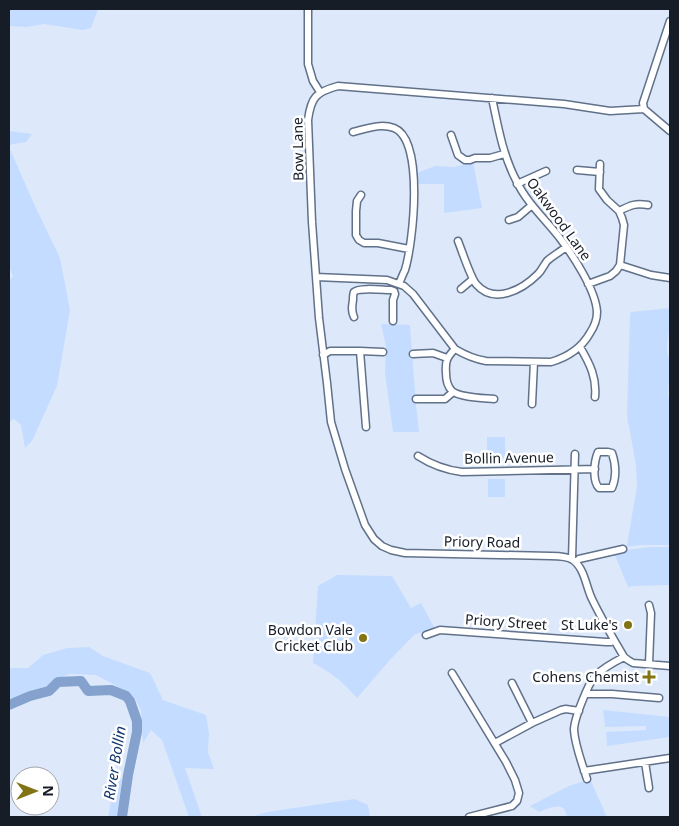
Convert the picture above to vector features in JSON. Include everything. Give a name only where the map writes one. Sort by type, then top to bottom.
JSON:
[{"type":"street","points":[[308,9],[308,64],[313,81],[320,92],[338,86],[564,104],[610,111],[644,109],[670,131]]},
{"type":"street","points":[[644,109],[644,103],[670,21]]},
{"type":"street","name":"Bow Lane","points":[[320,92],[314,98],[308,120],[312,222],[319,318],[331,422],[345,469],[366,525],[374,539],[382,546],[391,550]]},
{"type":"street","name":"Oakwood Lane","points":[[316,276],[370,278],[399,284],[413,294],[455,348],[463,354],[478,360],[551,362],[562,359],[580,348],[593,329],[597,310],[595,301],[588,284],[566,247],[532,206],[517,184],[504,154],[492,98]]},
{"type":"street","points":[[353,132],[386,126],[399,131],[408,143],[413,176],[414,201],[409,248],[405,269],[399,284]]},
{"type":"street","points":[[451,135],[458,155],[465,160],[490,158],[504,154]]},
{"type":"street","points":[[588,284],[610,276],[620,265],[624,225],[619,212],[599,189],[600,164]]},
{"type":"street","points":[[578,170],[600,172]]},
{"type":"street","points":[[517,184],[546,171]]},
{"type":"street","points":[[361,195],[356,201],[356,235],[359,240],[364,243],[378,243],[409,248]]},
{"type":"street","points":[[619,212],[631,205],[648,205]]},
{"type":"street","points":[[510,220],[518,218],[532,206]]},
{"type":"street","points":[[458,241],[477,285],[488,293],[502,294],[509,293],[531,281],[547,261],[566,247]]},
{"type":"street","points":[[620,265],[651,275],[670,278]]},
{"type":"street","points":[[369,289],[370,278]]},
{"type":"street","points":[[462,289],[473,279]]},
{"type":"street","points":[[354,316],[352,313],[353,294],[356,290],[392,290],[395,294],[393,300],[393,322]]},
{"type":"street","points":[[455,348],[447,358],[445,368],[446,382],[453,392],[467,396],[494,399]]},
{"type":"street","points":[[580,348],[590,363],[594,378],[595,397]]},
{"type":"street","points":[[323,355],[330,351],[383,352]]},
{"type":"street","points":[[360,351],[366,427]]},
{"type":"street","points":[[413,354],[433,353],[447,358]]},
{"type":"street","points":[[532,404],[534,362]]},
{"type":"street","points":[[416,399],[445,399],[453,392]]},
{"type":"street","points":[[598,452],[612,453],[616,474],[612,488],[599,488],[596,486],[595,469],[598,452]]},
{"type":"street","points":[[574,470],[575,454]]},
{"type":"street","name":"Bollin Avenue","points":[[418,456],[432,464],[454,471],[595,469]]},
{"type":"street","name":"Bollin Avenue","points":[[574,470],[574,561]]},
{"type":"street","points":[[574,561],[623,549]]},
{"type":"street","name":"Priory Road","points":[[391,550],[405,553],[551,556],[565,557],[574,561]]},
{"type":"street","points":[[574,561],[579,566],[591,597],[624,657],[633,663],[670,666]]},
{"type":"street","points":[[649,605],[651,612],[649,664]]},
{"type":"street","name":"Priory Street","points":[[426,635],[440,630],[606,642],[614,640]]},
{"type":"street","points":[[587,779],[576,741],[575,720],[594,677],[609,665],[624,657]]},
{"type":"street","points":[[452,674],[506,762],[519,792],[517,801],[510,807],[469,817]]},
{"type":"street","points":[[512,683],[532,723]]},
{"type":"street","points":[[586,694],[659,698]]},
{"type":"street","points":[[495,743],[532,723],[566,708],[579,711]]},
{"type":"street","points":[[584,771],[670,758]]},
{"type":"street","points":[[645,762],[649,788]]},
{"type":"shaded area","points":[[9,9],[98,9],[91,28],[83,30],[44,24],[27,27],[9,26]]},
{"type":"shaded area","points":[[9,131],[32,134],[26,142],[9,145]]},
{"type":"shaded area","points":[[9,147],[60,258],[70,310],[57,386],[32,441],[25,448],[21,425],[14,419],[9,422],[9,281],[13,276],[9,266]]},
{"type":"shaded area","points":[[473,162],[482,208],[444,213],[444,184],[417,184],[417,173],[435,166],[454,167]]},
{"type":"shaded area","points":[[670,308],[667,350],[670,363],[668,396],[670,397],[670,545],[625,547],[627,545],[637,486],[636,466],[629,426],[631,426],[628,425],[627,412],[630,314],[631,312]]},
{"type":"shaded area","points":[[381,324],[410,325],[419,432],[393,432],[385,373],[386,346]]},
{"type":"shaded area","points":[[487,437],[505,437],[505,464],[487,465]]},
{"type":"shaded area","points":[[488,479],[505,479],[505,497],[488,497]]},
{"type":"shaded area","points":[[650,547],[670,547],[670,585],[628,587],[614,553]]},
{"type":"shaded area","name":"Bowdon Vale Cricket Club","points":[[337,575],[392,576],[411,608],[421,603],[435,629],[414,635],[357,698],[337,678],[313,663],[318,586]]},
{"type":"shaded area","points":[[89,647],[103,656],[150,673],[163,700],[206,715],[209,733],[208,752],[214,769],[185,768],[202,817],[189,817],[162,740],[151,730],[143,743],[141,710],[136,700],[124,690],[96,675],[70,674],[55,681],[47,690],[31,691],[9,700],[9,668],[28,668],[43,655],[68,648]]},
{"type":"shaded area","points":[[603,710],[670,717],[670,737],[607,746],[606,732],[646,730],[646,726],[605,727]]},
{"type":"shaded area","points":[[116,775],[122,779],[117,817],[108,817]]},
{"type":"shaded area","points":[[590,779],[607,817],[567,817],[562,807],[539,812],[530,806],[569,786]]},
{"type":"shaded area","points":[[355,799],[368,805],[370,817],[251,817],[267,812]]},
{"type":"waterway","name":"River Bollin","points":[[9,705],[30,696],[49,691],[58,682],[81,681],[88,691],[111,690],[126,696],[130,701],[137,721],[137,732],[122,817]]},
{"type":"place","name":"St Luke's","points":[[628,625]]},
{"type":"place","name":"Bowdon Vale Cricket Club","points":[[363,638]]},
{"type":"place","name":"Cohens Chemist","points":[[649,677]]}]
